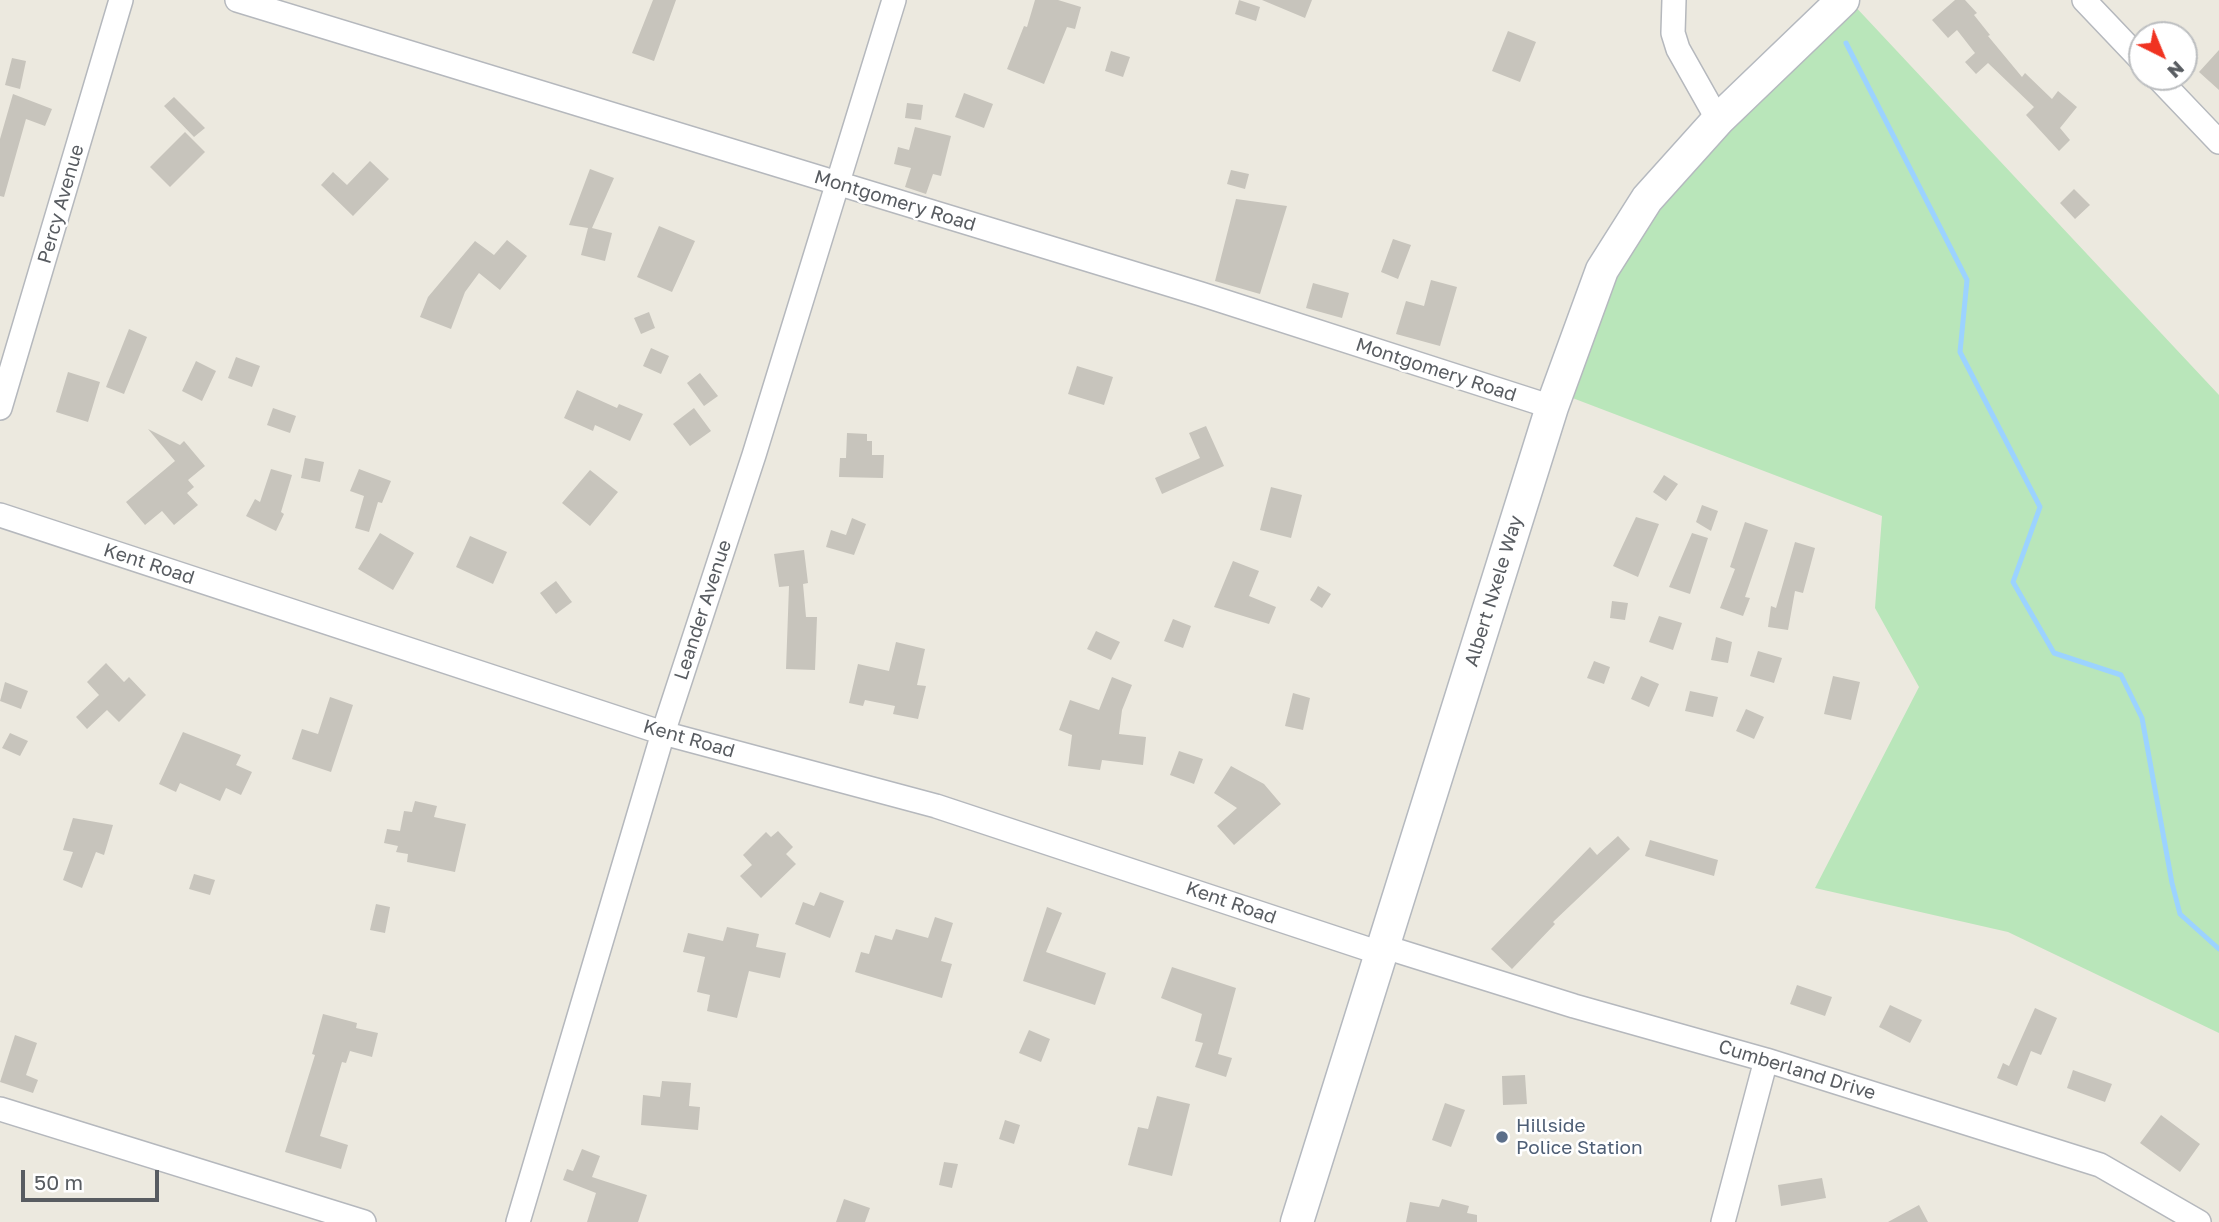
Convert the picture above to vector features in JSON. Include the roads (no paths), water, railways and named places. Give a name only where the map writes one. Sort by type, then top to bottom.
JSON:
[{"type":"main road","name":"Albert Nxele Way","points":[[1297,1222],[1552,407],[1602,270],[1647,199],[1718,120],[1843,0]]},
{"type":"street","name":"Percy Avenue","points":[[0,408],[121,0]]},
{"type":"street","name":"Montgomery Road","points":[[237,0],[1201,294],[1552,407]]},
{"type":"street","name":"Leander Avenue","points":[[518,1222],[663,733],[894,0]]},
{"type":"street","points":[[1674,0],[1673,33],[1678,49],[1718,120]]},
{"type":"street","points":[[2084,0],[2128,46]]},
{"type":"street","points":[[2170,91],[2219,142]]},
{"type":"street","name":"Kent Road","points":[[0,515],[663,733],[936,806],[1381,950]]},
{"type":"street","name":"Cumberland Drive","points":[[1381,950],[1766,1060],[2100,1165],[2199,1222]]},
{"type":"street","points":[[1723,1222],[1766,1060]]},
{"type":"street","points":[[0,1109],[364,1222]]},
{"type":"waterway","points":[[1846,43],[1967,280],[1960,352],[2040,507],[2013,582],[2054,653],[2121,675],[2142,718],[2180,914],[2219,949]]},
{"type":"place","name":"Hillside Police Station","points":[[1502,1137]]}]
